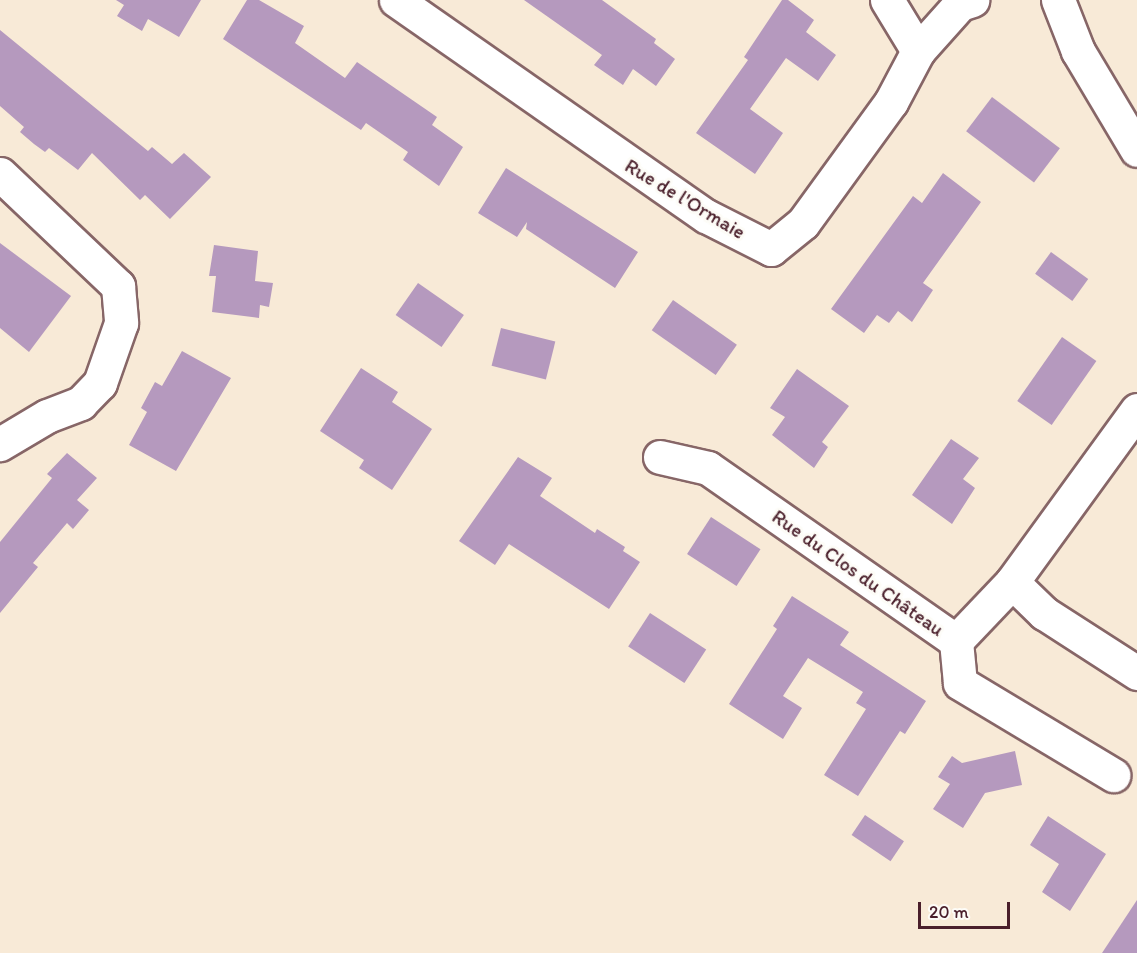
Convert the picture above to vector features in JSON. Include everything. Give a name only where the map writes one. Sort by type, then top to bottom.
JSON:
[{"type":"street","name":"Rue de l'Ormaie","points":[[396,0],[686,203],[771,249],[803,224],[891,102],[918,51],[964,1]]},
{"type":"street","points":[[887,0],[918,51]]},
{"type":"street","points":[[1058,0],[1078,51],[1117,122],[1137,150]]},
{"type":"street","points":[[0,174],[118,286],[121,322],[100,383],[81,403],[47,416],[0,444]]},
{"type":"street","points":[[956,641],[1012,582],[1137,410]]},
{"type":"street","name":"Rue du Clos du Château","points":[[660,458],[708,468],[956,641],[960,683],[1113,775]]},
{"type":"street","points":[[1012,582],[1044,613],[1137,673]]},
{"type":"building","points":[[116,0],[201,0],[179,37],[148,19],[142,31],[117,16],[124,5]]},
{"type":"building","points":[[247,0],[259,0],[304,26],[295,43],[345,78],[357,62],[437,117],[432,125],[463,147],[439,186],[403,160],[408,152],[366,123],[361,130],[223,39]]},
{"type":"building","points":[[524,0],[602,0],[656,39],[654,43],[675,59],[656,86],[633,69],[623,85],[594,65],[602,55]]},
{"type":"building","points":[[782,0],[788,0],[814,20],[806,32],[836,55],[818,81],[786,58],[750,109],[783,133],[755,174],[696,133],[748,60],[744,57]]},
{"type":"building","points":[[0,30],[148,151],[152,147],[172,164],[184,153],[211,177],[170,219],[145,195],[140,200],[92,153],[78,170],[49,148],[45,152],[20,132],[24,127],[0,106]]},
{"type":"building","points":[[992,97],[1060,148],[1034,182],[966,131]]},
{"type":"building","points":[[506,168],[638,252],[615,288],[526,229],[527,222],[517,237],[478,213]]},
{"type":"building","points":[[943,173],[981,202],[923,283],[933,290],[912,322],[898,311],[889,323],[877,315],[864,333],[831,309],[913,196],[922,203]]},
{"type":"building","points":[[0,243],[71,296],[29,352],[0,328]]},
{"type":"building","points":[[214,245],[258,251],[255,281],[273,283],[269,307],[260,305],[259,318],[212,312],[216,276],[209,276]]},
{"type":"building","points":[[1051,252],[1088,279],[1072,301],[1035,274]]},
{"type":"building","points":[[418,283],[464,315],[442,347],[396,315]]},
{"type":"building","points":[[673,300],[737,345],[716,375],[652,330]]},
{"type":"building","points":[[501,328],[555,342],[546,379],[492,366]]},
{"type":"building","points":[[1062,337],[1096,361],[1052,425],[1017,401]]},
{"type":"building","points":[[182,351],[231,378],[176,471],[129,445],[147,412],[141,408],[155,382],[162,386]]},
{"type":"building","points":[[361,368],[398,392],[392,402],[432,429],[392,490],[359,468],[364,460],[320,431]]},
{"type":"building","points":[[797,369],[849,406],[822,442],[828,447],[814,468],[772,435],[785,417],[770,408]]},
{"type":"building","points":[[951,439],[979,458],[963,479],[975,488],[952,524],[912,495]]},
{"type":"building","points":[[67,453],[97,478],[77,500],[89,510],[73,529],[67,523],[33,563],[38,567],[0,613],[0,542],[52,478],[47,474]]},
{"type":"building","points":[[518,457],[552,478],[540,496],[595,533],[597,529],[625,547],[623,551],[640,562],[609,609],[509,544],[495,565],[459,541]]},
{"type":"building","points":[[711,517],[760,549],[737,586],[687,554]]},
{"type":"building","points":[[792,596],[849,632],[840,645],[926,701],[905,734],[900,731],[858,796],[824,775],[866,709],[856,703],[863,692],[808,658],[783,696],[802,708],[783,739],[729,704],[777,629],[773,626]]},
{"type":"building","points":[[650,613],[706,649],[684,683],[628,647]]},
{"type":"building","points":[[1015,751],[1022,785],[985,793],[963,828],[933,809],[950,784],[938,777],[952,756],[962,763]]},
{"type":"building","points":[[865,815],[904,841],[891,861],[852,835]]},
{"type":"building","points":[[1048,816],[1106,854],[1070,911],[1042,892],[1059,864],[1030,845]]},
{"type":"building","points":[[1137,900],[1137,953],[1102,953]]}]
